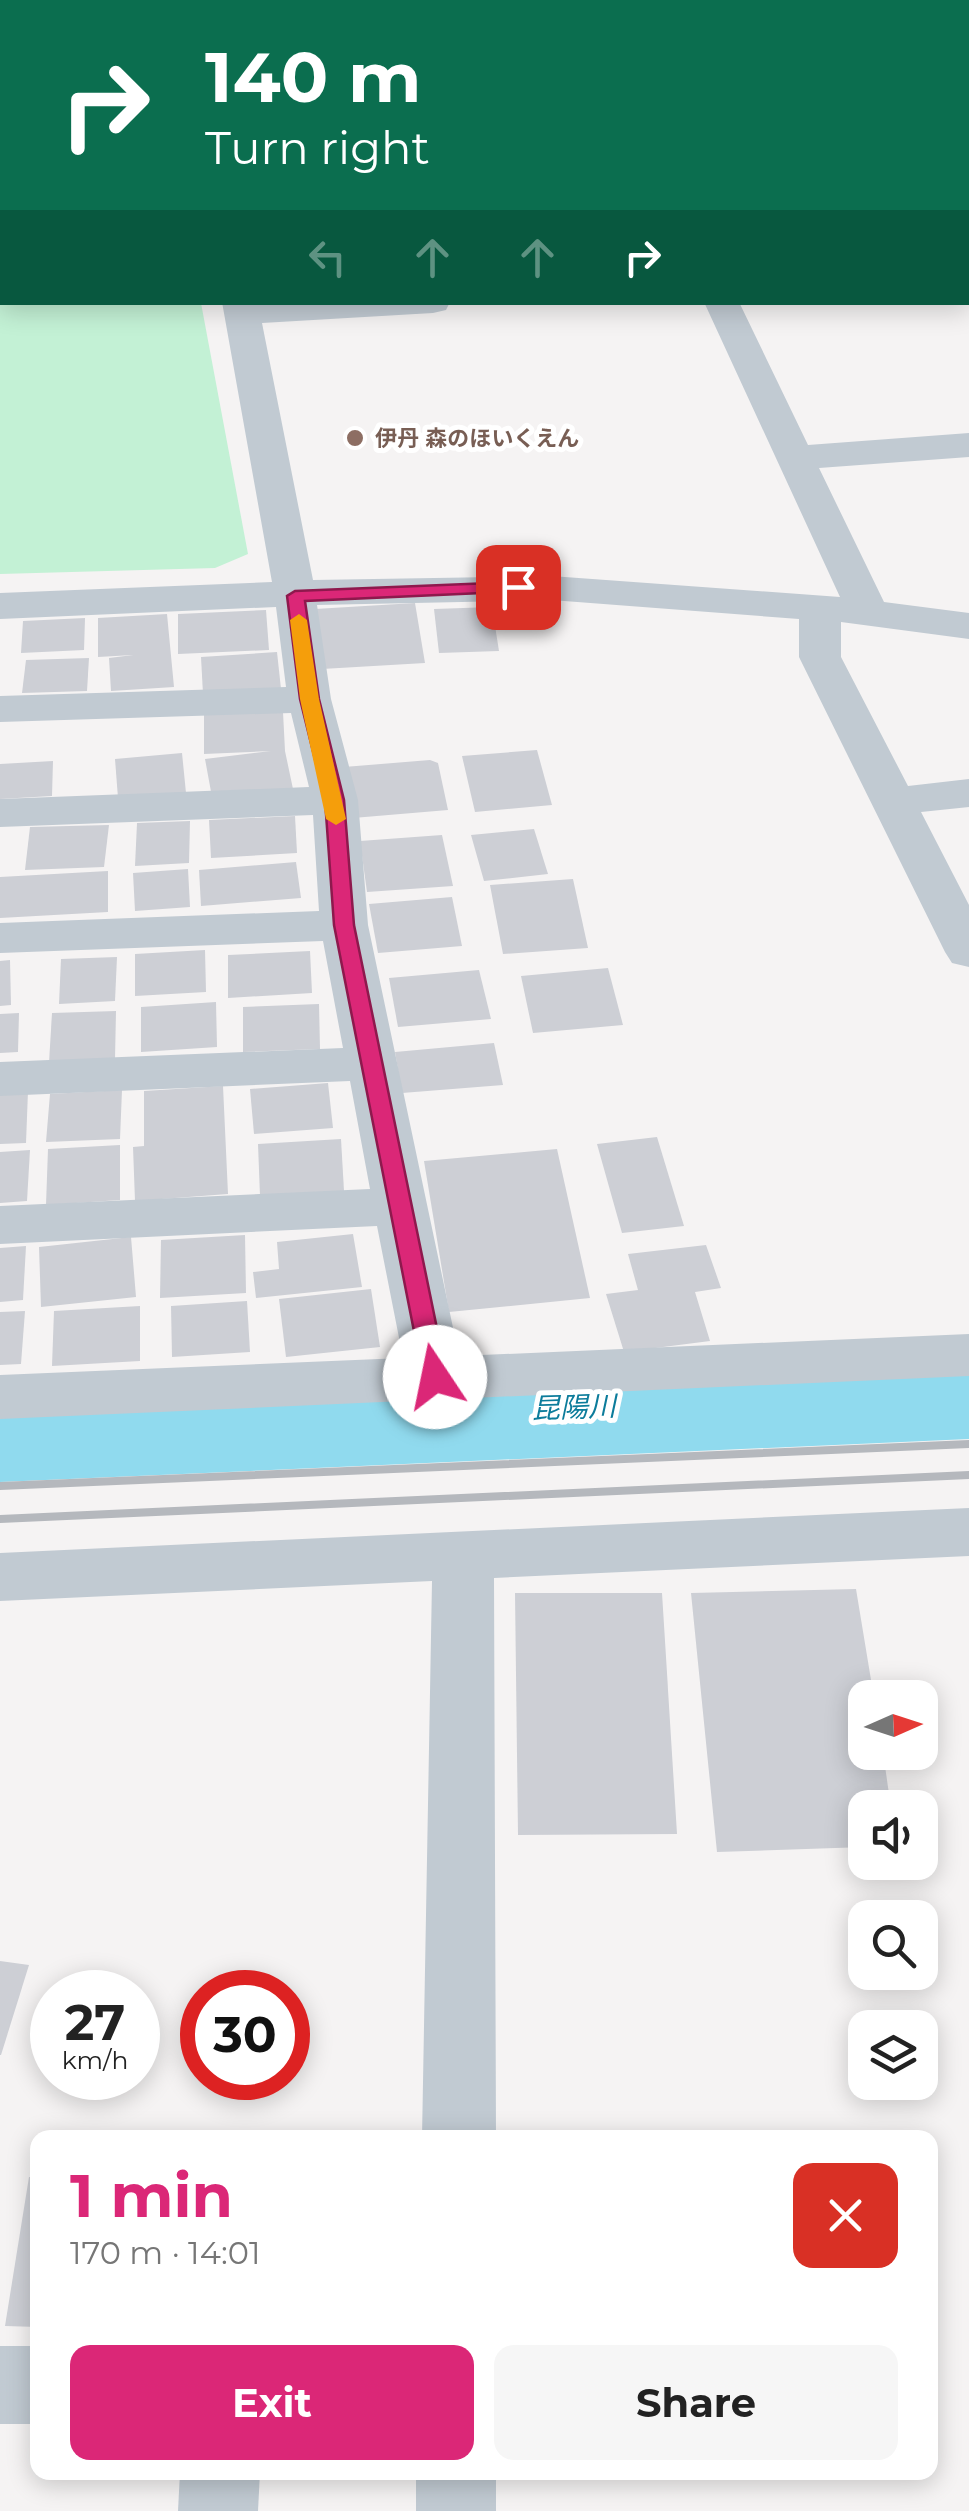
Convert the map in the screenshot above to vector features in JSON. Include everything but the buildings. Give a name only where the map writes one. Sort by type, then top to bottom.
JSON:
[{"type":"street","points":[[337,305],[241,308],[295,596],[310,699],[334,800],[344,925],[404,1206],[435,1377]]},
{"type":"street","points":[[723,305],[868,612]]},
{"type":"street","points":[[795,458],[969,445]]},
{"type":"street","points":[[0,606],[417,588],[551,588],[868,612],[969,626]]},
{"type":"street","points":[[820,610],[820,657],[969,952]]},
{"type":"street","points":[[0,709],[310,699]]},
{"type":"street","points":[[893,801],[969,793]]},
{"type":"street","points":[[0,813],[334,800]]},
{"type":"street","points":[[0,938],[344,925]]},
{"type":"street","points":[[0,1078],[374,1062]]},
{"type":"street","points":[[0,1225],[404,1206]]},
{"type":"street","points":[[0,1397],[969,1356]]},
{"type":"street","points":[[0,1577],[969,1532]]},
{"type":"street","points":[[459,2130],[462,1554]]},
{"type":"street","points":[[0,2385],[30,2385]]},
{"type":"street","points":[[218,2511],[220,2480]]},
{"type":"street","points":[[456,2480],[456,2511]]},
{"type":"green space","points":[[0,305],[201,305],[248,554],[215,568],[0,574]]},
{"type":"waterway","name":"昆陽川","points":[[0,1432],[969,1390]]},
{"type":"railway","points":[[0,1486],[969,1444]]},
{"type":"railway","points":[[0,1519],[969,1475]]},
{"type":"slow traffic","points":[[299,620],[310,699],[336,819]]},
{"type":"place","name":"伊丹 森のほいくえん","points":[[355,438]]},
{"type":"route","points":[[435,1377],[404,1206],[344,925],[334,800],[310,699],[295,596],[417,588],[518,587]]}]
